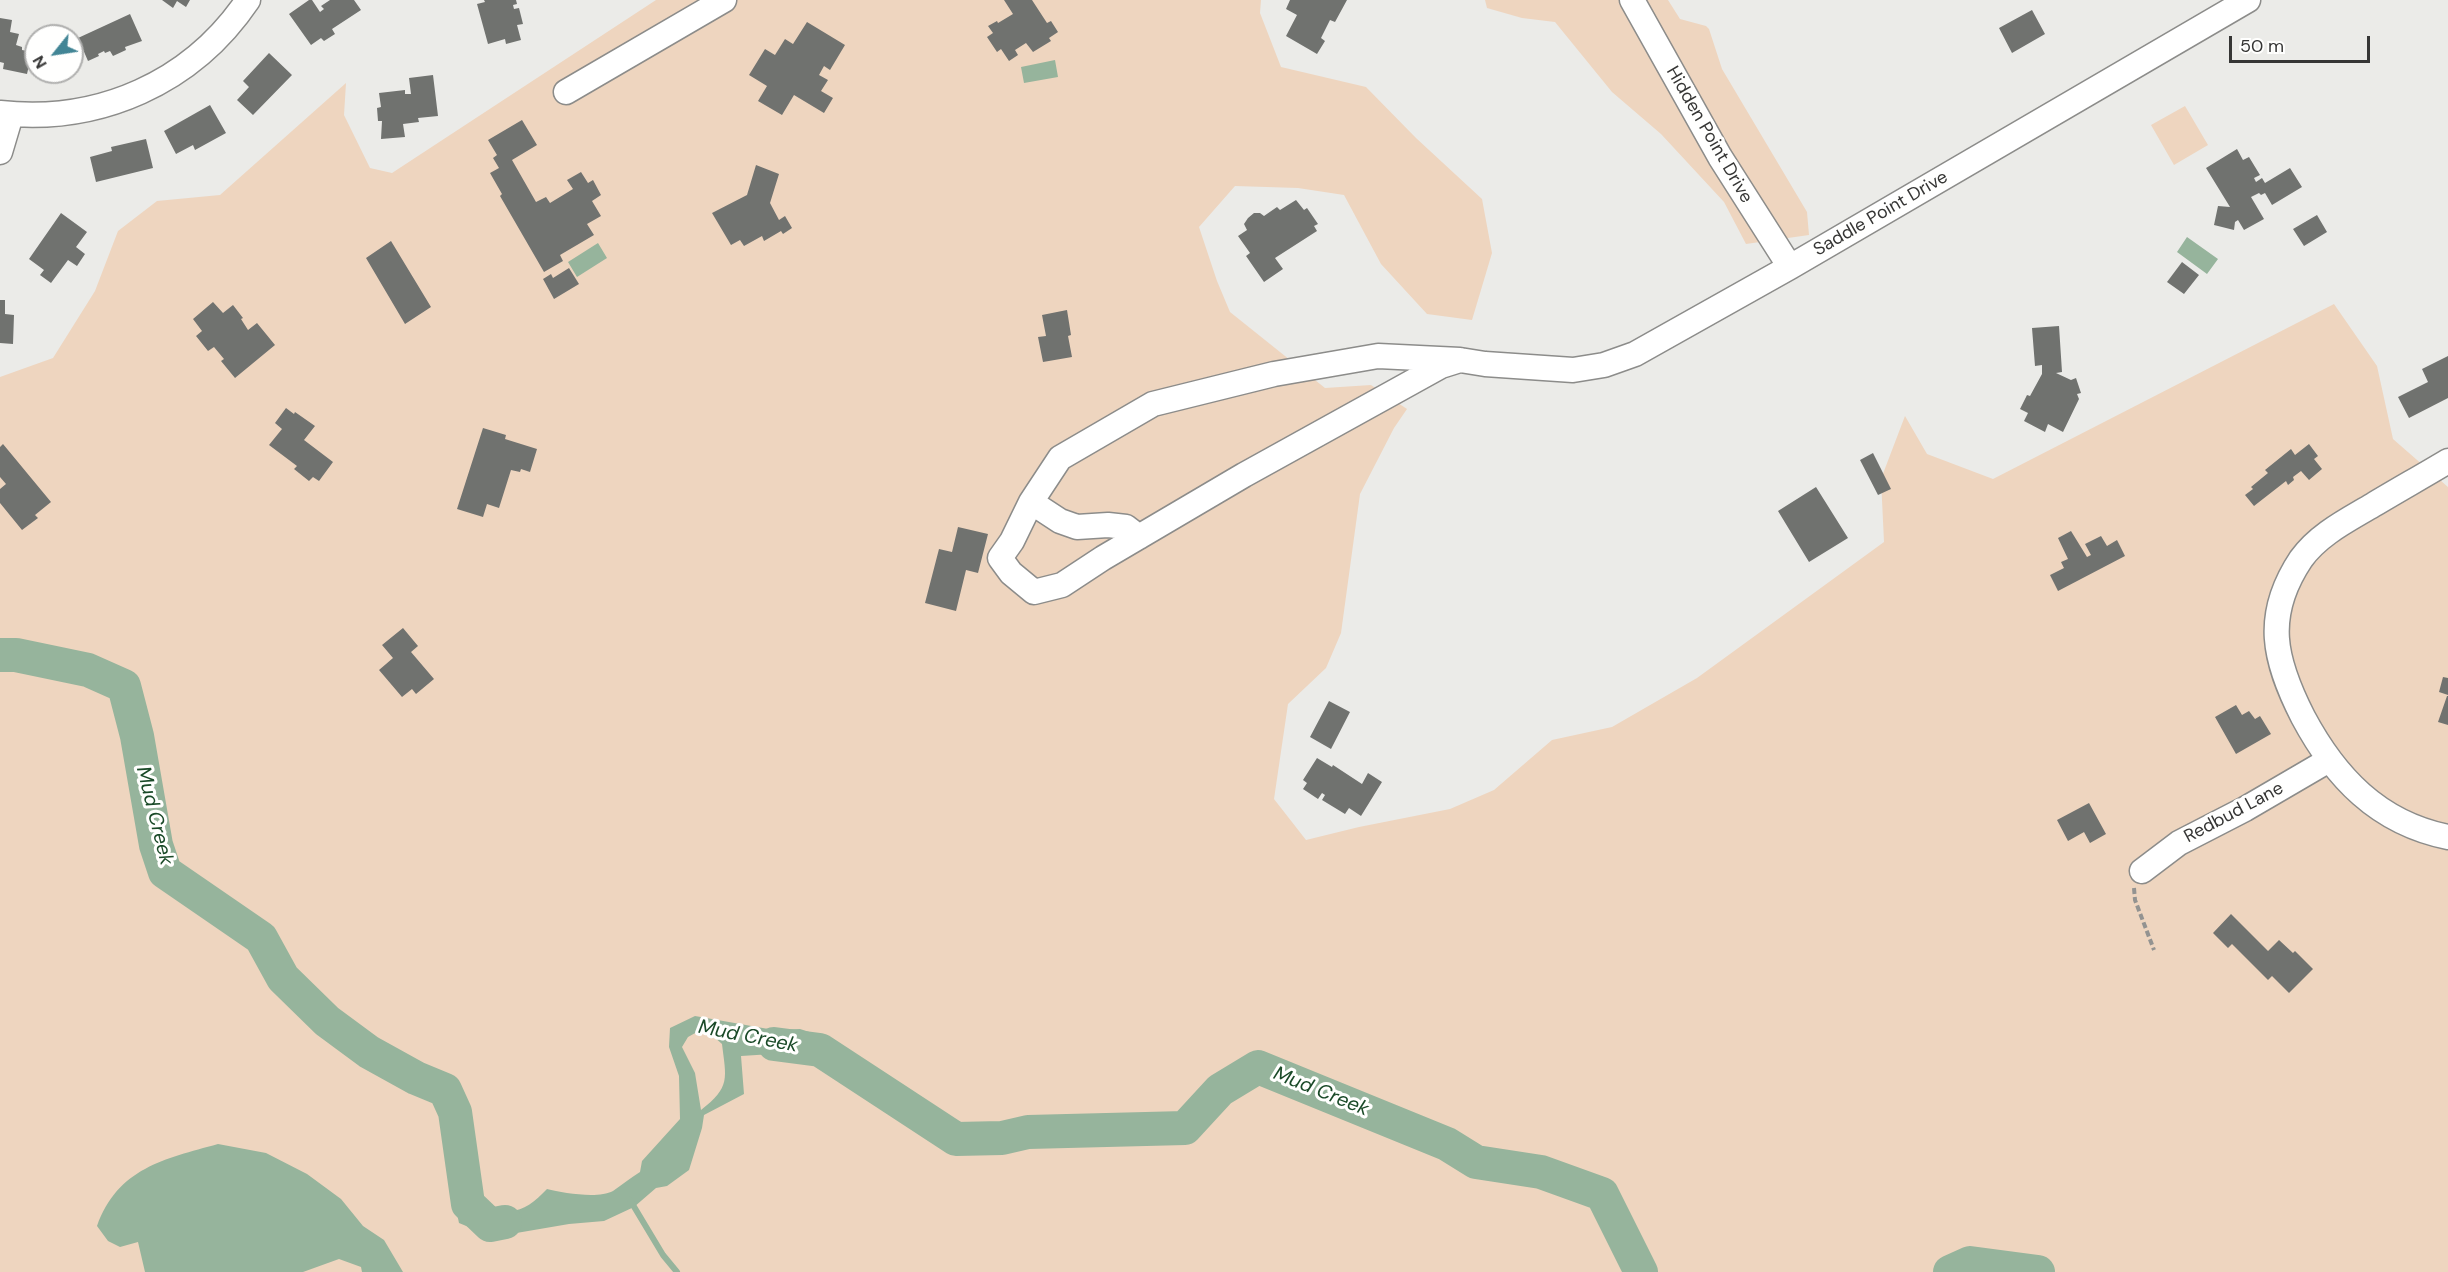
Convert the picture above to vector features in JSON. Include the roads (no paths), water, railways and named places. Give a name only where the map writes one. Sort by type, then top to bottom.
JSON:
[{"type":"street","points":[[0,152],[6,114],[49,116],[83,111],[117,102],[148,89],[179,71],[206,50],[248,0]]},
{"type":"street","points":[[567,92],[724,0]]},
{"type":"street","name":"Hidden Point Drive","points":[[1632,0],[1720,157],[1790,267]]},
{"type":"street","name":"Saddle Point Drive","points":[[1139,537],[1062,585],[1034,592],[1011,573],[1000,558],[1012,541],[1031,501],[1060,458],[1153,404],[1274,374],[1378,356],[1460,360],[1496,365],[1573,370],[1611,363],[1635,354],[1790,267],[2248,0]]},
{"type":"street","points":[[1031,501],[1060,521],[1077,527],[1108,525],[1126,527],[1139,537],[1244,475],[1441,366],[1460,360]]},
{"type":"street","points":[[2448,461],[2327,533],[2302,558],[2285,588],[2277,622],[2280,664],[2289,689],[2329,760],[2352,787],[2381,809],[2413,826],[2448,837]]},
{"type":"street","name":"Redbud Lane","points":[[2142,871],[2180,843],[2245,809],[2329,760]]},
{"type":"water","points":[[1055,60],[1058,77],[1024,83],[1021,67]]},
{"type":"water","points":[[2187,237],[2218,259],[2207,274],[2177,252]]},
{"type":"water","points":[[598,243],[607,258],[577,277],[568,262]]},
{"type":"water","points":[[695,1016],[774,1030],[800,1029],[828,1038],[813,1062],[772,1054],[741,1056],[744,1094],[704,1115],[689,1170],[667,1186],[656,1188],[634,1207],[604,1221],[569,1224],[493,1237],[459,1223],[456,1209],[485,1200],[503,1210],[518,1210],[533,1202],[547,1189],[599,1195],[613,1191],[640,1172],[642,1161],[680,1119],[679,1076],[669,1047],[670,1028]],"holes":[[[697,1032],[713,1036],[722,1044],[725,1065],[724,1081],[718,1095],[701,1110],[695,1073],[682,1047],[688,1037]]]},
{"type":"water","points":[[218,1144],[266,1153],[307,1174],[341,1199],[363,1226],[384,1240],[403,1272],[362,1272],[361,1267],[339,1259],[303,1272],[145,1272],[138,1242],[120,1247],[108,1241],[97,1226],[106,1206],[117,1191],[145,1169],[179,1155]]},
{"type":"waterway","name":"Mud Creek","points":[[0,655],[16,655],[88,670],[124,686],[137,736],[156,845],[165,872],[261,938],[283,978],[327,1021],[369,1052],[416,1078],[445,1090],[455,1112],[468,1204],[490,1225],[505,1222]]},
{"type":"waterway","name":"Mud Creek","points":[[774,1044],[820,1050],[956,1139],[1002,1138],[1028,1132],[1185,1128],[1220,1090],[1258,1067],[1447,1144],[1476,1162],[1541,1172],[1602,1194],[1641,1272]]},
{"type":"waterway","points":[[630,1200],[663,1255],[677,1272]]},
{"type":"waterway","name":"Mud Creek","points":[[1950,1272],[1970,1263],[2038,1272]]}]
